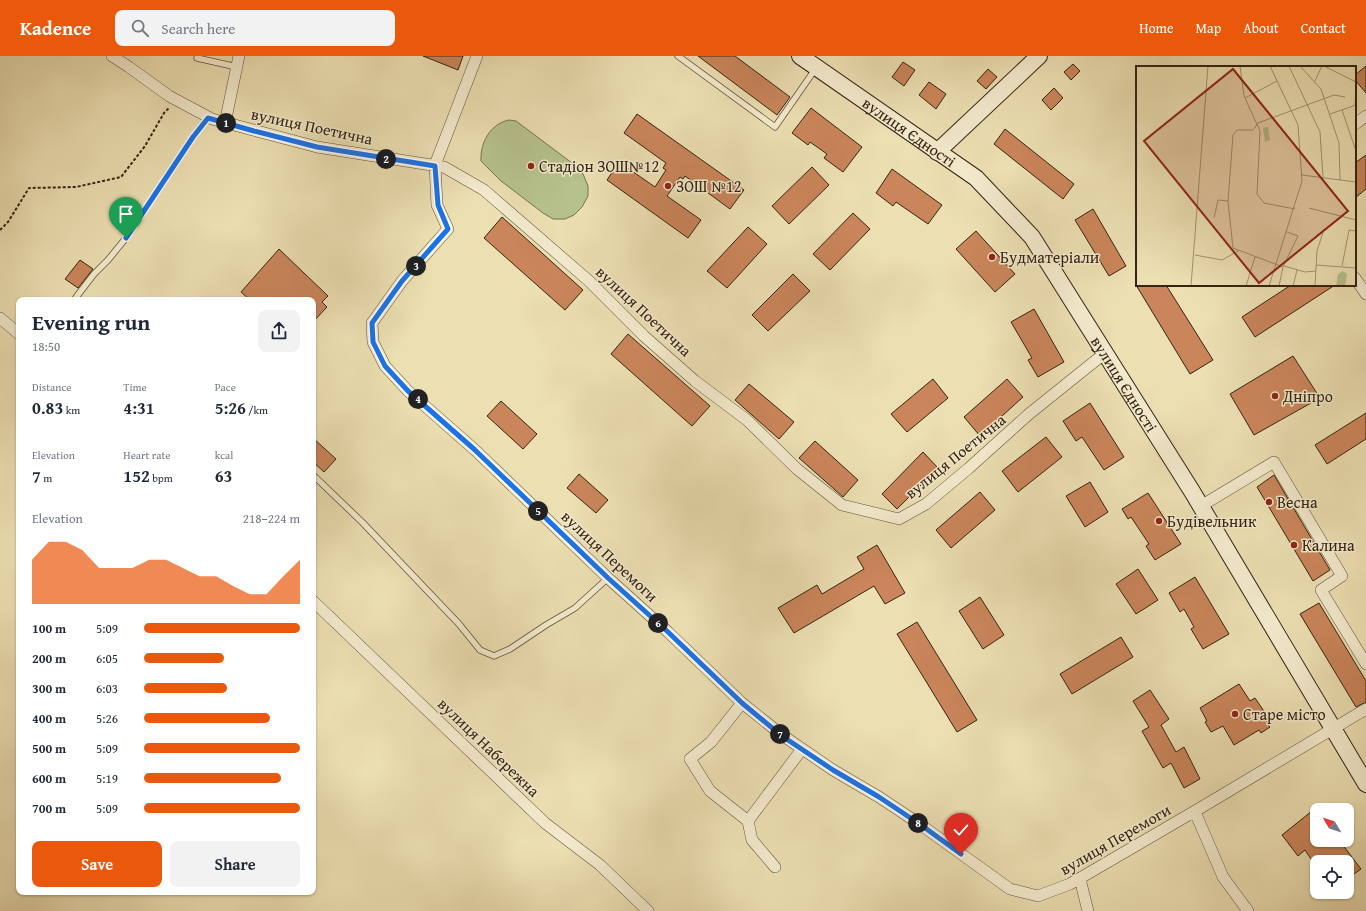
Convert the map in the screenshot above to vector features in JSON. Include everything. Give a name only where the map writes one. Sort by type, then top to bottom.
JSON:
[{"type":"street","name":"вулиця Поетична","points":[[112,56],[177,100],[208,118],[317,147],[444,167],[484,190],[589,281],[644,336],[694,381],[747,420],[797,469],[842,505],[899,519],[926,504],[1029,414],[1105,353]]},
{"type":"street","points":[[435,166],[477,56]]},
{"type":"street","name":"вулиця Єдності","points":[[800,56],[976,178],[1032,237],[1201,506],[1366,784]]},
{"type":"street","points":[[938,152],[1040,56]]},
{"type":"street","points":[[225,123],[238,62]]},
{"type":"street","points":[[1356,123],[1366,116]]},
{"type":"street","name":"вулиця Перемоги","points":[[435,166],[438,205],[448,229],[402,281],[372,323],[373,342],[385,366],[408,391],[475,450],[608,578],[668,632],[742,703],[782,736],[921,825],[1010,889],[1038,896],[1080,879],[1366,709]]},
{"type":"street","points":[[1356,279],[1366,294]]},
{"type":"street","points":[[0,318],[16,331]]},
{"type":"street","points":[[1201,506],[1274,462],[1342,576],[1321,590],[1366,664]]},
{"type":"street","name":"вулиця Набережна","points":[[316,604],[545,823],[600,865],[648,911]]},
{"type":"street","points":[[742,703],[711,742],[690,759],[710,790],[748,821],[752,840],[775,867]]},
{"type":"street","points":[[748,821],[802,749]]},
{"type":"street","points":[[1195,812],[1223,877],[1248,911]]},
{"type":"street","points":[[1080,879],[1088,911]]},
{"type":"lane","points":[[678,56],[775,127],[817,68]]},
{"type":"lane","points":[[197,58],[238,62]]},
{"type":"lane","points":[[76,297],[94,274],[126,238],[193,137],[208,118]]},
{"type":"lane","points":[[316,478],[362,522],[412,574],[459,624],[480,650],[494,656],[510,649],[546,625],[576,608],[608,578]]},
{"type":"path","points":[[0,230],[8,222],[29,188],[76,188],[121,177],[145,146],[164,113],[177,100]]},
{"type":"green space","name":"Стадіон ЗОШ№12","points":[[509,120],[516,121],[572,163],[583,174],[588,186],[588,196],[582,207],[574,215],[565,219],[553,219],[501,181],[481,161],[482,148],[488,135],[496,126]]},
{"type":"building","points":[[423,56],[463,56],[458,70]]},
{"type":"building","points":[[698,56],[735,56],[790,97],[777,115]]},
{"type":"building","points":[[903,62],[915,70],[904,86],[892,77]]},
{"type":"building","points":[[1073,64],[1080,71],[1071,80],[1064,72]]},
{"type":"building","points":[[1366,66],[1366,93],[1356,81],[1356,74]]},
{"type":"building","points":[[988,69],[997,77],[986,89],[977,81]]},
{"type":"building","points":[[929,82],[946,94],[936,109],[919,95]]},
{"type":"building","points":[[1054,88],[1063,98],[1051,110],[1042,100]]},
{"type":"building","points":[[811,108],[862,147],[843,172],[824,158],[827,154],[810,142],[808,145],[792,133]]},
{"type":"building","name":"ЗОШ №12","points":[[637,114],[744,190],[730,209],[685,176],[683,179],[680,177],[667,196],[701,220],[688,238],[607,180],[619,162],[655,187],[666,170],[663,168],[666,163],[624,133]]},
{"type":"building","points":[[1005,129],[1074,184],[1063,199],[994,144]]},
{"type":"building","points":[[1366,155],[1366,189],[1356,197],[1356,162]]},
{"type":"building","points":[[812,167],[829,185],[789,224],[772,206]]},
{"type":"building","points":[[892,169],[942,205],[928,224],[896,202],[893,206],[876,193]]},
{"type":"building","points":[[1093,209],[1126,266],[1109,276],[1075,220]]},
{"type":"building","points":[[853,213],[870,229],[830,270],[813,254]]},
{"type":"building","points":[[502,217],[583,290],[565,310],[484,238]]},
{"type":"building","points":[[748,227],[767,244],[727,288],[707,271]]},
{"type":"building","points":[[976,231],[1015,274],[995,292],[956,249]]},
{"type":"building","points":[[279,249],[328,296],[322,302],[327,307],[316,319],[316,297],[247,297],[241,292]]},
{"type":"building","points":[[80,260],[93,269],[78,288],[65,279]]},
{"type":"building","points":[[793,274],[810,291],[768,331],[752,315]]},
{"type":"building","points":[[1137,286],[1167,286],[1213,360],[1190,374]]},
{"type":"building","points":[[1289,286],[1333,286],[1255,337],[1242,317]]},
{"type":"building","points":[[1034,309],[1064,362],[1038,377],[1028,360],[1032,358],[1011,322]]},
{"type":"building","points":[[628,334],[710,406],[692,426],[611,354]]},
{"type":"building","name":"Дніпро","points":[[1293,356],[1320,398],[1254,435],[1230,394]]},
{"type":"building","points":[[933,379],[948,398],[907,432],[891,414]]},
{"type":"building","points":[[1007,379],[1023,397],[980,436],[964,417]]},
{"type":"building","points":[[749,384],[794,422],[779,439],[735,400]]},
{"type":"building","points":[[501,401],[537,434],[523,449],[487,416]]},
{"type":"building","points":[[1090,403],[1124,457],[1104,470],[1082,437],[1076,441],[1063,421]]},
{"type":"building","points":[[1366,413],[1366,439],[1327,464],[1315,445]]},
{"type":"building","points":[[1046,437],[1062,457],[1018,492],[1002,471]]},
{"type":"building","points":[[316,441],[336,459],[324,472],[316,465]]},
{"type":"building","points":[[815,441],[858,480],[843,497],[799,458]]},
{"type":"building","points":[[923,452],[938,468],[897,509],[882,494]]},
{"type":"building","points":[[579,474],[608,500],[596,513],[567,488]]},
{"type":"building","points":[[1274,475],[1330,570],[1313,581],[1257,487]]},
{"type":"building","points":[[1090,482],[1108,512],[1085,527],[1066,496]]},
{"type":"building","points":[[980,492],[995,510],[951,548],[936,530]]},
{"type":"building","points":[[1148,493],[1181,544],[1155,560],[1146,546],[1149,544],[1131,517],[1128,519],[1122,509]]},
{"type":"building","points":[[877,545],[905,593],[885,604],[874,586],[794,633],[778,608],[817,585],[822,594],[864,569],[857,557]]},
{"type":"building","points":[[1138,569],[1158,600],[1136,614],[1116,584]]},
{"type":"building","points":[[1195,577],[1229,634],[1203,649],[1191,629],[1194,627],[1184,609],[1180,612],[1169,593]]},
{"type":"building","points":[[980,597],[1004,635],[983,649],[959,611]]},
{"type":"building","points":[[1319,603],[1366,681],[1366,702],[1356,707],[1300,614]]},
{"type":"building","points":[[917,622],[977,720],[957,732],[897,634]]},
{"type":"building","points":[[1121,637],[1133,657],[1072,694],[1060,674]]},
{"type":"building","name":"Старе місто","points":[[1239,684],[1250,701],[1255,698],[1272,723],[1268,725],[1270,727],[1261,733],[1259,730],[1234,745],[1223,726],[1211,732],[1205,722],[1207,721],[1200,708]]},
{"type":"building","points":[[1150,690],[1169,719],[1161,725],[1176,752],[1184,747],[1200,779],[1184,788],[1171,763],[1163,768],[1142,731],[1149,727],[1133,701]]},
{"type":"building","points":[[1310,813],[1310,847],[1344,847],[1350,855],[1310,855],[1310,858],[1305,850],[1298,856],[1282,835]]},
{"type":"building","points":[[1354,860],[1361,869],[1354,874]]},
{"type":"place","name":"Стадіон ЗОШ№12","points":[[531,166]]},
{"type":"place","name":"ЗОШ №12","points":[[668,186]]},
{"type":"place","name":"Будматеріали","points":[[992,257]]},
{"type":"place","name":"Дніпро","points":[[1275,396]]},
{"type":"place","name":"Весна","points":[[1269,502]]},
{"type":"place","name":"Будівельник","points":[[1159,521]]},
{"type":"place","name":"Калина","points":[[1294,545]]},
{"type":"place","name":"Старе місто","points":[[1235,714]]},
{"type":"route","points":[[126,238],[193,137],[208,118],[317,147],[435,166],[438,205],[448,229],[402,281],[372,323],[373,342],[385,366],[408,391],[475,450],[608,578],[668,632],[742,703],[782,736],[833,770],[879,797],[961,854]]}]
